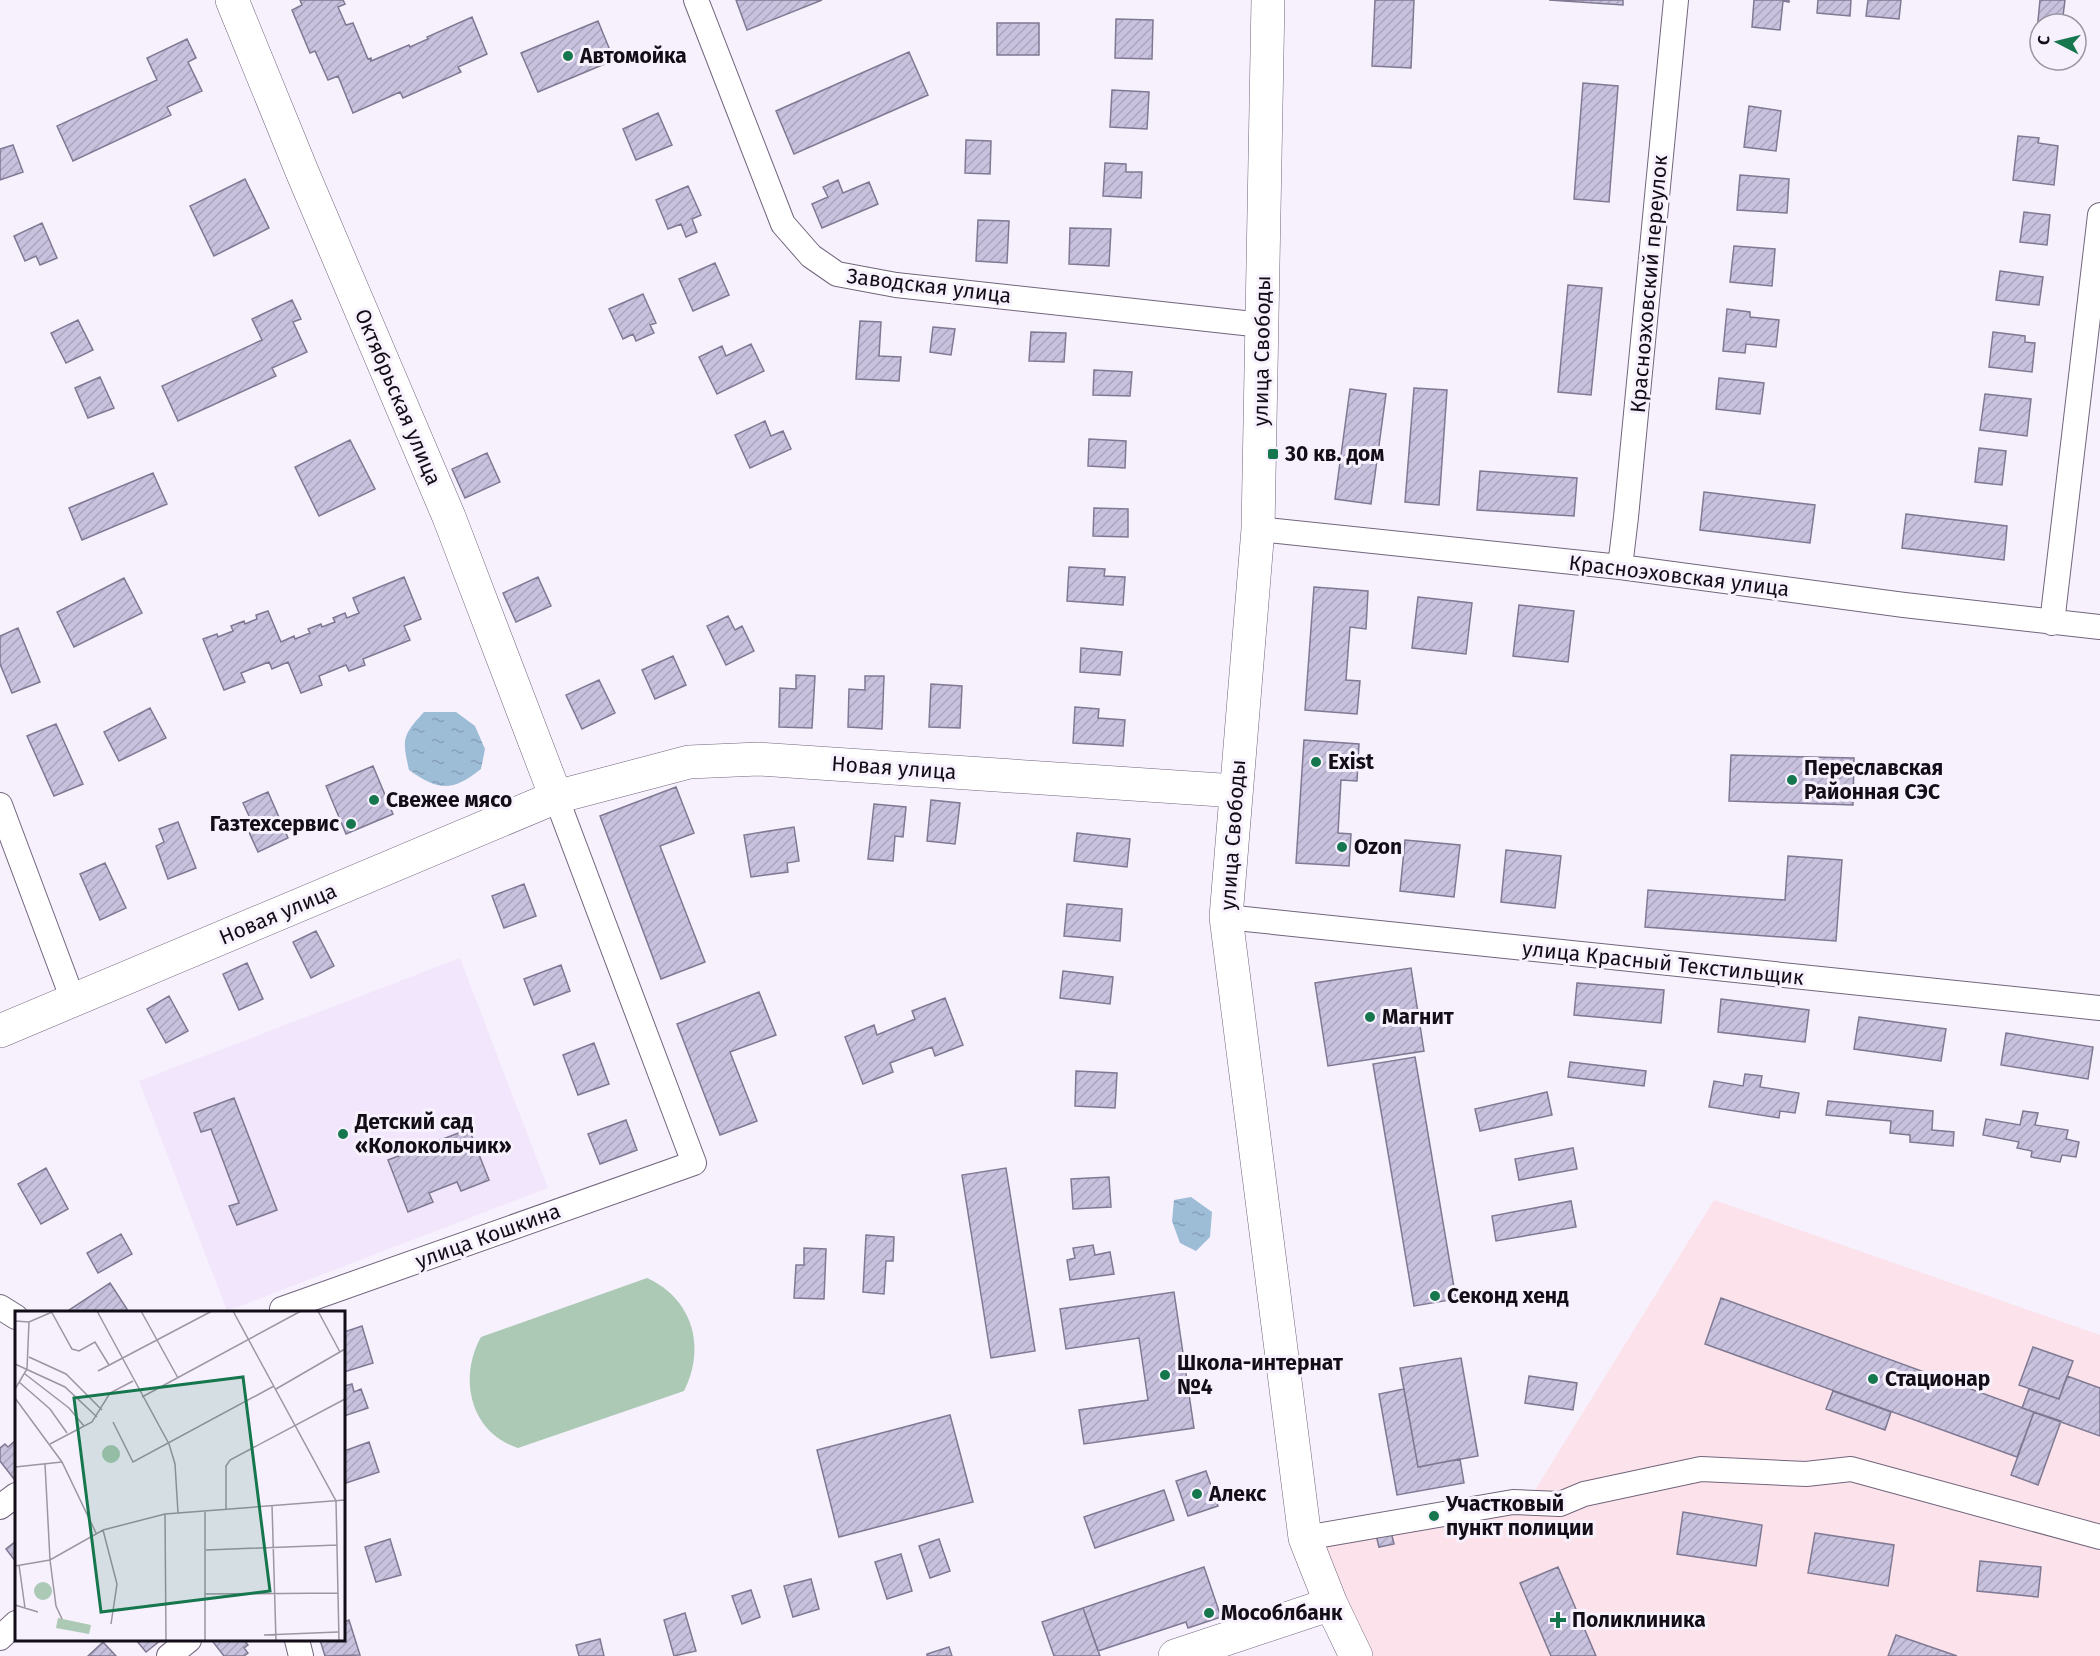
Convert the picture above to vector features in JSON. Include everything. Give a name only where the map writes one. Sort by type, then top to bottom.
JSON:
[{"type":"street","name":"Октябрьская улица","points":[[232,0],[303,174],[449,517],[556,797]]},
{"type":"street","name":"Заводская улица","points":[[696,0],[783,224],[811,256],[837,274],[896,285],[1262,324]]},
{"type":"street","name":"улица Свободы","points":[[1268,0],[1258,529],[1226,917],[1305,1538],[1331,1604],[1356,1656]]},
{"type":"street","name":"Красноэховский переулок","points":[[1620,567],[1628,505],[1676,0]]},
{"type":"street","points":[[2052,623],[2100,215]]},
{"type":"street","name":"Красноэховская улица","points":[[1258,529],[1620,567],[1892,604],[2100,627]]},
{"type":"street","name":"Новая улица","points":[[0,1031],[556,797],[689,762],[759,759],[1236,791]]},
{"type":"street","name":"улица Кошкина","points":[[282,1309],[694,1164],[556,797]]},
{"type":"street","points":[[0,805],[73,1000]]},
{"type":"street","name":"улица Красный Текстильщик","points":[[1226,917],[2100,1008]]},
{"type":"street","points":[[0,1307],[15,1316]]},
{"type":"street","points":[[1305,1538],[1513,1502],[1560,1504],[1584,1494],[1701,1469],[1806,1474],[1851,1468],[2100,1537]]},
{"type":"street","points":[[0,1507],[15,1496]]},
{"type":"street","points":[[1175,1656],[1331,1604]]},
{"type":"street","points":[[0,1638],[15,1624]]},
{"type":"street","points":[[169,1656],[188,1641]]},
{"type":"street","points":[[297,1641],[301,1656]]},
{"type":"shaded area","name":"Детский сад «Колокольчик»","points":[[460,958],[548,1188],[227,1311],[139,1081]]},
{"type":"shaded area","points":[[1714,1200],[2100,1335],[2100,1656],[1357,1656],[1307,1538],[1532,1495]]},
{"type":"green space","points":[[647,1278],[663,1287],[675,1298],[685,1311],[691,1326],[694,1358],[684,1391],[518,1448],[502,1441],[489,1430],[479,1417],[470,1386],[470,1370],[481,1337]]},
{"type":"water","points":[[424,712],[456,712],[475,726],[485,749],[481,769],[462,782],[445,786],[429,782],[409,770],[405,751],[406,738],[411,727]]},
{"type":"water","points":[[1191,1197],[1212,1212],[1210,1237],[1196,1251],[1180,1243],[1172,1221],[1174,1200]]},
{"type":"building","points":[[300,0],[343,0],[345,4],[338,7],[346,25],[353,23],[368,59],[371,58],[371,61],[409,45],[410,47],[472,17],[487,54],[458,67],[461,72],[403,98],[400,92],[353,113],[338,76],[328,80],[315,51],[310,53],[292,10],[302,5]]},
{"type":"building","points":[[736,0],[822,0],[747,30]]},
{"type":"building","points":[[1375,0],[1414,0],[1411,68],[1372,66]]},
{"type":"building","points":[[1549,0],[1623,0],[1623,5]]},
{"type":"building","points":[[1754,0],[1789,0],[1789,2],[1783,1],[1780,30],[1752,27]]},
{"type":"building","points":[[1818,0],[1851,0],[1850,16],[1817,13]]},
{"type":"building","points":[[1868,0],[1901,0],[1899,19],[1866,16]]},
{"type":"building","points":[[2040,0],[2065,0],[2064,12],[2039,12]]},
{"type":"building","points":[[1116,19],[1153,20],[1152,59],[1115,58]]},
{"type":"building","name":"Автомойка","points":[[598,21],[614,60],[538,92],[521,53]]},
{"type":"building","points":[[997,23],[1039,23],[1039,55],[997,55]]},
{"type":"building","points":[[187,39],[196,58],[188,62],[202,91],[167,107],[171,115],[73,161],[57,126],[157,80],[147,58]]},
{"type":"building","points":[[909,52],[928,95],[794,154],[776,111]]},
{"type":"building","points":[[1583,83],[1618,86],[1609,202],[1574,199]]},
{"type":"building","points":[[1112,90],[1149,92],[1147,129],[1110,127]]},
{"type":"building","points":[[1749,106],[1781,111],[1776,151],[1744,147]]},
{"type":"building","points":[[658,113],[672,145],[636,160],[623,129]]},
{"type":"building","points":[[2018,136],[2039,138],[2038,143],[2058,146],[2054,185],[2013,180]]},
{"type":"building","points":[[966,140],[991,141],[990,174],[965,173]]},
{"type":"building","points":[[13,145],[23,172],[0,180],[0,149]]},
{"type":"building","points":[[1105,163],[1126,164],[1126,172],[1142,172],[1141,198],[1103,196]]},
{"type":"building","points":[[1740,175],[1789,179],[1787,213],[1737,210]]},
{"type":"building","points":[[245,179],[269,228],[214,256],[190,206]]},
{"type":"building","points":[[838,180],[843,193],[869,182],[878,204],[822,228],[812,204],[828,197],[823,187]]},
{"type":"building","points":[[688,186],[701,215],[692,219],[697,232],[686,237],[681,224],[668,229],[656,200]]},
{"type":"building","points":[[2024,212],[2050,215],[2047,245],[2020,242]]},
{"type":"building","points":[[978,220],[1009,221],[1007,263],[976,261]]},
{"type":"building","points":[[42,223],[57,258],[40,265],[36,256],[25,261],[14,236]]},
{"type":"building","points":[[1070,228],[1111,229],[1109,266],[1069,264]]},
{"type":"building","points":[[1734,246],[1775,249],[1772,286],[1730,282]]},
{"type":"building","points":[[715,263],[729,295],[693,311],[679,279]]},
{"type":"building","points":[[2000,271],[2043,277],[2039,305],[1996,300]]},
{"type":"building","points":[[1568,285],[1602,288],[1591,395],[1558,392]]},
{"type":"building","points":[[643,294],[656,323],[650,325],[654,333],[636,341],[633,334],[623,339],[609,309]]},
{"type":"building","points":[[292,300],[301,319],[293,322],[307,352],[272,368],[276,376],[178,421],[162,386],[262,340],[252,319]]},
{"type":"building","points":[[1727,309],[1750,312],[1750,317],[1779,320],[1776,347],[1746,344],[1745,353],[1723,351]]},
{"type":"building","points":[[78,320],[93,350],[66,363],[51,333]]},
{"type":"building","points":[[860,321],[881,322],[879,356],[901,357],[899,381],[856,379]]},
{"type":"building","points":[[933,327],[955,329],[951,355],[930,352]]},
{"type":"building","points":[[1031,332],[1066,333],[1064,362],[1029,361]]},
{"type":"building","points":[[1993,332],[2025,336],[2025,342],[2035,343],[2032,372],[1989,367]]},
{"type":"building","points":[[751,344],[764,371],[717,394],[699,357],[722,346],[726,356]]},
{"type":"building","points":[[1094,370],[1132,372],[1130,396],[1093,395]]},
{"type":"building","points":[[100,377],[114,408],[88,418],[75,388]]},
{"type":"building","points":[[1719,378],[1764,383],[1760,414],[1716,409]]},
{"type":"building","points":[[1414,388],[1447,390],[1439,505],[1405,502]]},
{"type":"building","points":[[1350,389],[1386,394],[1371,504],[1335,499]]},
{"type":"building","points":[[1985,394],[2031,399],[2027,436],[1980,430]]},
{"type":"building","points":[[765,421],[771,436],[783,431],[791,449],[750,468],[735,435]]},
{"type":"building","points":[[1089,439],[1126,441],[1125,468],[1088,466]]},
{"type":"building","points":[[350,440],[375,489],[319,516],[295,467]]},
{"type":"building","points":[[1979,448],[2006,451],[2002,485],[1975,482]]},
{"type":"building","points":[[487,453],[500,482],[465,498],[452,469]]},
{"type":"building","points":[[1480,471],[1577,478],[1574,516],[1477,510]]},
{"type":"building","points":[[153,473],[167,504],[82,540],[69,508]]},
{"type":"building","points":[[1704,492],[1815,505],[1810,543],[1700,530]]},
{"type":"building","points":[[1094,508],[1128,509],[1128,537],[1093,536]]},
{"type":"building","points":[[1906,514],[2007,526],[2004,560],[1902,548]]},
{"type":"building","points":[[1069,567],[1105,569],[1104,576],[1125,577],[1123,605],[1067,601]]},
{"type":"building","points":[[404,577],[421,619],[404,626],[410,640],[363,659],[365,665],[349,671],[346,665],[319,676],[322,685],[301,693],[288,662],[272,669],[269,662],[241,673],[245,682],[224,690],[203,639],[217,634],[218,637],[233,631],[231,626],[244,621],[245,624],[257,619],[256,615],[268,611],[281,642],[294,636],[295,639],[310,633],[308,629],[335,622],[333,618],[345,613],[347,618],[359,613],[353,598]]},
{"type":"building","points":[[538,577],[551,606],[516,622],[503,593]]},
{"type":"building","points":[[124,578],[142,613],[74,647],[57,612]]},
{"type":"building","points":[[1314,587],[1368,591],[1366,629],[1350,627],[1346,680],[1360,681],[1357,714],[1305,710]]},
{"type":"building","points":[[1418,597],[1472,603],[1466,654],[1412,648]]},
{"type":"building","points":[[1519,605],[1574,611],[1568,662],[1513,656]]},
{"type":"building","points":[[728,616],[735,630],[742,626],[754,651],[726,665],[707,626]]},
{"type":"building","points":[[18,628],[40,682],[12,693],[0,664],[0,636]]},
{"type":"building","points":[[1081,648],[1122,652],[1120,675],[1080,672]]},
{"type":"building","points":[[673,656],[686,685],[655,699],[642,670]]},
{"type":"building","points":[[796,675],[815,676],[812,728],[779,727],[780,688],[796,689]]},
{"type":"building","points":[[865,676],[884,676],[882,729],[848,727],[849,689],[865,690]]},
{"type":"building","points":[[599,680],[615,713],[582,729],[566,695]]},
{"type":"building","points":[[931,684],[962,686],[960,728],[929,727]]},
{"type":"building","points":[[1075,707],[1099,709],[1098,718],[1125,720],[1123,746],[1073,743]]},
{"type":"building","points":[[150,708],[166,738],[119,761],[104,732]]},
{"type":"building","points":[[56,724],[83,784],[54,796],[27,736]]},
{"type":"building","points":[[1304,740],[1359,744],[1357,781],[1341,780],[1338,833],[1351,834],[1349,866],[1296,863]]},
{"type":"building","name":"Переславская Районная СЭС","points":[[1731,755],[1854,758],[1853,805],[1729,801]]},
{"type":"building","points":[[373,766],[393,814],[346,834],[326,786]]},
{"type":"building","points":[[676,787],[694,833],[660,846],[705,962],[661,979],[600,816]]},
{"type":"building","points":[[268,792],[288,838],[258,852],[243,819],[249,816],[243,803]]},
{"type":"building","points":[[931,800],[960,803],[955,844],[927,841]]},
{"type":"building","points":[[874,804],[906,807],[903,837],[895,836],[893,861],[868,859]]},
{"type":"building","points":[[178,822],[196,868],[168,879],[156,846],[164,842],[159,829]]},
{"type":"building","points":[[794,827],[799,861],[787,863],[788,872],[751,877],[744,835]]},
{"type":"building","points":[[1077,833],[1130,839],[1127,867],[1074,861]]},
{"type":"building","points":[[1405,840],[1460,845],[1454,897],[1400,891]]},
{"type":"building","points":[[1506,850],[1561,856],[1555,908],[1501,902]]},
{"type":"building","points":[[1788,856],[1842,860],[1836,941],[1645,927],[1648,890],[1785,900]]},
{"type":"building","points":[[105,863],[126,908],[100,920],[80,874]]},
{"type":"building","points":[[524,884],[536,916],[504,928],[492,896]]},
{"type":"building","points":[[1067,904],[1122,909],[1120,941],[1064,936]]},
{"type":"building","points":[[316,931],[334,966],[311,978],[293,942]]},
{"type":"building","points":[[247,963],[263,999],[239,1010],[223,974]]},
{"type":"building","points":[[561,965],[570,991],[534,1005],[524,979]]},
{"type":"building","name":"Магнит","points":[[1411,968],[1424,1051],[1328,1066],[1315,983]]},
{"type":"building","points":[[1063,971],[1113,977],[1110,1004],[1060,998]]},
{"type":"building","points":[[1577,983],[1664,990],[1661,1023],[1574,1015]]},
{"type":"building","points":[[759,992],[776,1035],[730,1052],[757,1121],[720,1135],[677,1024]]},
{"type":"building","points":[[169,996],[188,1031],[166,1043],[147,1009]]},
{"type":"building","points":[[945,998],[963,1045],[935,1056],[932,1047],[890,1063],[893,1072],[863,1084],[845,1037],[874,1025],[877,1035],[915,1019],[912,1011]]},
{"type":"building","points":[[1721,999],[1809,1010],[1805,1042],[1718,1032]]},
{"type":"building","points":[[1859,1017],[1946,1029],[1941,1061],[1854,1049]]},
{"type":"building","points":[[2006,1033],[2093,1047],[2088,1079],[2001,1065]]},
{"type":"building","points":[[594,1043],[609,1084],[578,1095],[563,1055]]},
{"type":"building","points":[[1415,1057],[1456,1299],[1414,1306],[1373,1064]]},
{"type":"building","points":[[1570,1062],[1646,1071],[1644,1086],[1568,1077]]},
{"type":"building","points":[[1076,1071],[1117,1073],[1115,1108],[1075,1106]]},
{"type":"building","points":[[1745,1074],[1762,1076],[1760,1087],[1799,1093],[1795,1113],[1780,1111],[1779,1118],[1709,1107],[1714,1081],[1743,1086]]},
{"type":"building","points":[[1547,1092],[1552,1115],[1480,1131],[1475,1109]]},
{"type":"building","points":[[234,1098],[277,1210],[237,1225],[229,1206],[239,1203],[211,1129],[201,1132],[194,1113]]},
{"type":"building","points":[[1828,1101],[1933,1111],[1932,1130],[1954,1132],[1953,1146],[1910,1142],[1910,1135],[1890,1133],[1891,1121],[1826,1115]]},
{"type":"building","points":[[2023,1111],[2038,1113],[2035,1125],[2068,1130],[2066,1139],[2079,1142],[2076,1157],[2062,1155],[2060,1162],[2031,1157],[2032,1151],[2017,1148],[2019,1142],[1983,1135],[1986,1119],[2020,1125]]},
{"type":"building","points":[[626,1120],[637,1150],[600,1164],[588,1134]]},
{"type":"building","points":[[469,1129],[489,1180],[461,1191],[457,1182],[429,1193],[433,1202],[408,1212],[388,1160]]},
{"type":"building","points":[[1573,1148],[1577,1169],[1519,1180],[1515,1159]]},
{"type":"building","points":[[46,1168],[68,1209],[41,1224],[18,1184]]},
{"type":"building","points":[[1006,1168],[1035,1351],[991,1358],[962,1175]]},
{"type":"building","points":[[1109,1177],[1111,1207],[1073,1209],[1071,1179]]},
{"type":"building","points":[[1571,1201],[1576,1227],[1496,1241],[1492,1216]]},
{"type":"building","points":[[121,1234],[132,1254],[98,1273],[87,1253]]},
{"type":"building","points":[[866,1235],[894,1237],[893,1261],[886,1261],[884,1294],[863,1292]]},
{"type":"building","points":[[1093,1245],[1095,1255],[1110,1252],[1114,1274],[1070,1280],[1067,1260],[1075,1258],[1073,1248]]},
{"type":"building","points":[[804,1248],[826,1249],[824,1299],[794,1298],[796,1265],[804,1265]]},
{"type":"building","points":[[110,1283],[127,1309],[124,1311],[69,1310]]},
{"type":"building","name":"Школа-интернат №4","points":[[1174,1292],[1194,1428],[1084,1444],[1079,1410],[1148,1400],[1139,1338],[1066,1349],[1060,1309]]},
{"type":"building","name":"Стационар","points":[[1721,1298],[2034,1412],[2017,1457],[1705,1344]]},
{"type":"building","points":[[362,1326],[373,1363],[345,1372],[345,1332]]},
{"type":"building","points":[[2033,1347],[2073,1361],[2059,1399],[2019,1385]]},
{"type":"building","points":[[1461,1358],[1478,1456],[1418,1467],[1400,1368]]},
{"type":"building","points":[[1529,1376],[1577,1383],[1573,1410],[1525,1403]]},
{"type":"building","points":[[2067,1376],[2100,1388],[2100,1436],[2022,1408],[2029,1389],[2059,1399]]},
{"type":"building","points":[[352,1384],[354,1392],[361,1389],[368,1408],[345,1416],[345,1386]]},
{"type":"building","points":[[1404,1389],[1418,1467],[1460,1459],[1464,1483],[1397,1495],[1379,1394]]},
{"type":"building","points":[[1833,1391],[1891,1412],[1885,1430],[1826,1409]]},
{"type":"building","points":[[2034,1412],[2061,1421],[2038,1485],[2011,1475]]},
{"type":"building","points":[[950,1415],[973,1502],[839,1537],[817,1450]]},
{"type":"building","points":[[15,1441],[14,1479],[0,1461],[0,1448],[5,1444],[8,1447]]},
{"type":"building","points":[[369,1442],[379,1472],[346,1483],[345,1451]]},
{"type":"building","name":"Алекс","points":[[1206,1471],[1218,1506],[1188,1516],[1176,1481]]},
{"type":"building","points":[[1164,1490],[1174,1520],[1095,1548],[1084,1517]]},
{"type":"building","points":[[1683,1512],[1762,1525],[1756,1566],[1677,1554]]},
{"type":"building","points":[[1391,1532],[1394,1544],[1379,1547],[1376,1535]]},
{"type":"building","points":[[1815,1533],[1894,1545],[1888,1586],[1808,1573]]},
{"type":"building","points":[[390,1539],[401,1575],[376,1582],[365,1547]]},
{"type":"building","points":[[939,1539],[950,1571],[930,1578],[919,1546]]},
{"type":"building","points":[[15,1542],[15,1561],[6,1549]]},
{"type":"building","points":[[901,1554],[912,1591],[887,1599],[875,1562]]},
{"type":"building","points":[[1980,1561],[2041,1567],[2038,1597],[1977,1591]]},
{"type":"building","points":[[1204,1567],[1221,1617],[1188,1628],[1186,1622],[1098,1651],[1083,1608]]},
{"type":"building","name":"Поликлиника","points":[[1558,1567],[1596,1656],[1551,1656],[1520,1583]]},
{"type":"building","points":[[811,1579],[819,1609],[793,1617],[784,1586]]},
{"type":"building","points":[[751,1590],[760,1617],[742,1624],[732,1596]]},
{"type":"building","points":[[1083,1608],[1100,1656],[1054,1656],[1042,1622]]},
{"type":"building","points":[[685,1613],[696,1651],[674,1656],[664,1620]]},
{"type":"building","points":[[349,1620],[360,1655],[325,1656],[320,1641],[345,1641],[345,1622]]},
{"type":"building","points":[[1896,1635],[1957,1656],[1888,1656]]},
{"type":"building","points":[[600,1639],[604,1656],[579,1656],[576,1645]]},
{"type":"building","points":[[137,1641],[160,1641],[146,1652]]},
{"type":"building","points":[[245,1641],[248,1645],[244,1648],[248,1653],[244,1656],[224,1656],[213,1642]]},
{"type":"building","points":[[103,1642],[116,1656],[88,1656]]},
{"type":"building","points":[[949,1647],[952,1656],[927,1656],[927,1654]]},
{"type":"place","name":"Автомойка","points":[[568,56]]},
{"type":"place","name":"30 кв. дом","points":[[1273,454]]},
{"type":"place","name":"Exist","points":[[1316,762]]},
{"type":"place","name":"Переславская Районная СЭС","points":[[1792,780]]},
{"type":"place","name":"Свежее мясо","points":[[374,800]]},
{"type":"place","name":"Газтехсервис","points":[[351,824]]},
{"type":"place","name":"Ozon","points":[[1342,847]]},
{"type":"place","name":"Магнит","points":[[1370,1017]]},
{"type":"place","name":"Детский сад «Колокольчик»","points":[[343,1134]]},
{"type":"place","name":"Секонд хенд","points":[[1435,1296]]},
{"type":"place","name":"Школа-интернат №4","points":[[1165,1375]]},
{"type":"place","name":"Стационар","points":[[1873,1379]]},
{"type":"place","name":"Алекс","points":[[1197,1494]]},
{"type":"place","name":"Участковый пункт полиции","points":[[1434,1516]]},
{"type":"place","name":"Мособлбанк","points":[[1209,1613]]},
{"type":"place","name":"Поликлиника","points":[[1558,1620]]}]
